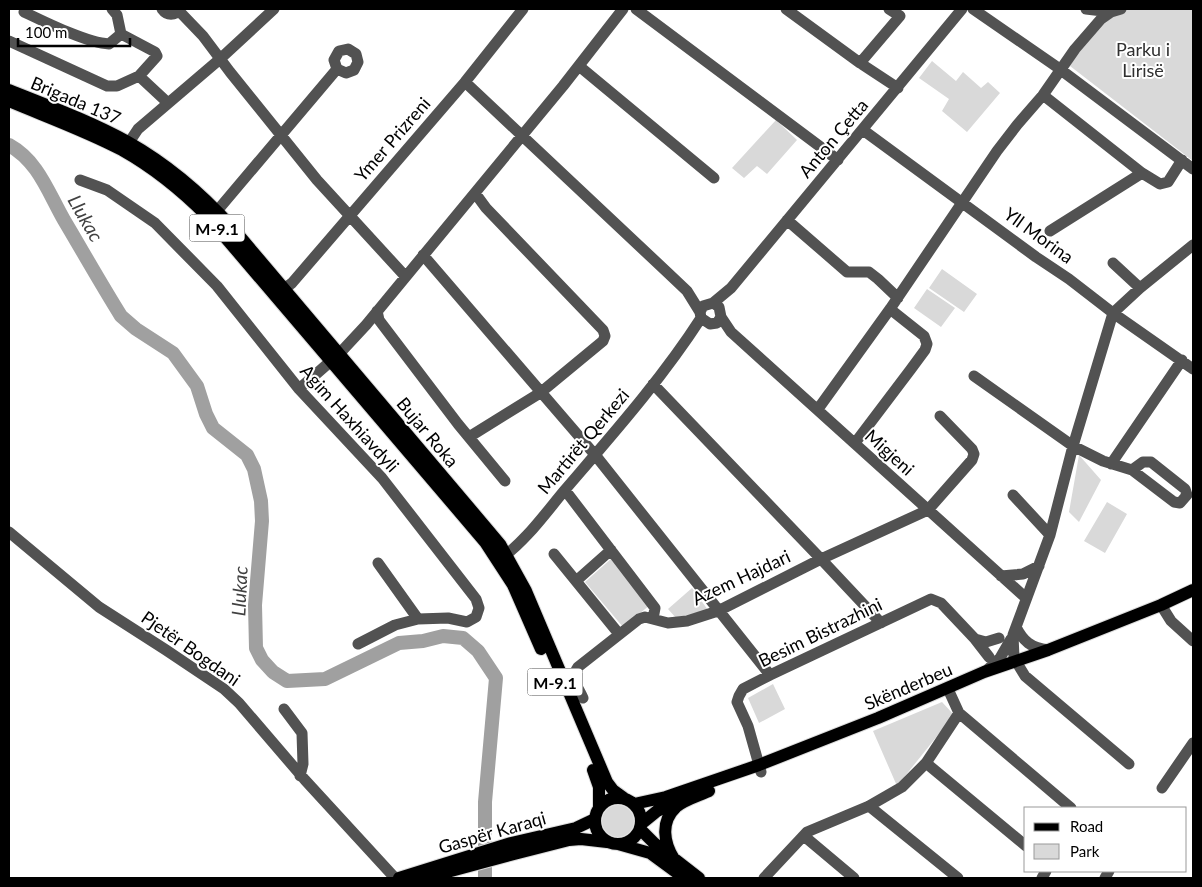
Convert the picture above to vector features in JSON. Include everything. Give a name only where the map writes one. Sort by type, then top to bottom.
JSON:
[{"type":"main road","name":"Brigada 137","points":[[9,90],[91,124],[126,147]]},
{"type":"main road","name":"Brigada 137","points":[[9,101],[83,132],[126,147]]},
{"type":"main road","name":"Bujar Roka","points":[[126,147],[172,171],[217,211],[284,289],[335,357],[477,532],[503,558],[526,591],[607,782],[613,790],[629,801]]},
{"type":"main road","name":"Bujar Roka","points":[[126,147],[207,216],[335,357]]},
{"type":"main road","name":"Bujar Roka","points":[[503,558],[597,780],[600,792],[597,813]]},
{"type":"main road","name":"Skënderbeu","points":[[640,826],[664,807],[708,791],[760,768],[1161,605],[1193,590]]},
{"type":"main road","name":"Skënderbeu","points":[[949,692],[984,672],[1016,663]]},
{"type":"main road","name":"Skënderbeu","points":[[629,801],[666,797],[760,768]]},
{"type":"main road","points":[[674,859],[666,844],[664,831],[672,812],[676,806],[708,791]]},
{"type":"main road","points":[[597,813],[610,799],[629,801]]},
{"type":"main road","name":"M-9.1","points":[[629,801],[640,813],[640,826],[674,859],[699,878]]},
{"type":"main road","name":"M-9.1","points":[[597,813],[596,830],[603,839],[613,843]]},
{"type":"main road","name":"Gaspër Karaqi","points":[[397,878],[470,860],[576,828],[597,813]]},
{"type":"main road","points":[[613,843],[629,841],[640,826]]},
{"type":"main road","name":"Gaspër Karaqi","points":[[512,848],[581,838],[613,843],[650,853],[684,878]]},
{"type":"main road","name":"Gaspër Karaqi","points":[[425,878],[470,860]]},
{"type":"street","points":[[112,9],[117,14],[121,34]]},
{"type":"street","points":[[162,9],[170,14],[180,10],[203,36],[316,180],[405,276]]},
{"type":"street","points":[[126,147],[138,129],[220,59],[274,9]]},
{"type":"street","name":"Ymer Prizreni","points":[[284,289],[292,283],[465,82],[524,9]]},
{"type":"street","points":[[299,389],[335,357],[377,311],[522,137],[623,9]]},
{"type":"street","points":[[636,9],[838,160]]},
{"type":"street","points":[[786,9],[898,88]]},
{"type":"street","points":[[860,63],[903,13],[890,9]]},
{"type":"street","name":"Anton Çetta","points":[[710,314],[962,9]]},
{"type":"street","points":[[973,9],[1060,70],[1193,169]]},
{"type":"street","points":[[1086,9],[1116,10]]},
{"type":"street","points":[[818,410],[890,310],[997,151],[1043,95],[1096,24],[1116,10]]},
{"type":"street","points":[[24,12],[86,39],[103,44],[109,44],[121,34]]},
{"type":"street","points":[[9,41],[107,86],[117,86],[140,76],[157,56],[155,52],[121,34]]},
{"type":"street","points":[[579,66],[714,178]]},
{"type":"street","points":[[217,211],[337,68]]},
{"type":"street","points":[[140,76],[168,103]]},
{"type":"street","name":"Migjeni","points":[[465,82],[710,314],[1026,598]]},
{"type":"street","points":[[1043,95],[1142,173],[1160,184],[1170,180],[1182,160]]},
{"type":"street","name":"Yll Morina","points":[[863,130],[1036,257],[1070,279],[1113,313],[1193,369]]},
{"type":"street","points":[[1050,231],[1142,173]]},
{"type":"street","name":"Agim Haxhiavdyli","points":[[80,180],[106,190],[155,223],[217,286],[299,389],[382,478],[476,599],[479,608],[476,617],[467,622],[448,618],[418,619],[395,625],[358,644]]},
{"type":"street","points":[[469,437],[540,393],[598,345],[605,336],[603,330],[493,215],[475,193]]},
{"type":"street","points":[[786,220],[847,272],[869,272],[898,298]]},
{"type":"street","points":[[984,672],[1000,658],[1014,631],[1039,566],[1050,535],[1113,313],[1140,288],[1193,245]]},
{"type":"street","points":[[423,255],[596,456],[770,675]]},
{"type":"street","points":[[1114,263],[1140,288]]},
{"type":"street","points":[[855,443],[916,362],[927,344],[924,336],[890,310]]},
{"type":"street","points":[[377,311],[379,320],[505,481]]},
{"type":"street","name":"Martirët Qerkezi","points":[[503,558],[521,542],[596,456],[688,338],[710,314]]},
{"type":"street","points":[[1111,464],[1182,360]]},
{"type":"street","points":[[974,376],[1074,446],[1111,464],[1132,470],[1176,503],[1180,503],[1187,495],[1185,489],[1151,462],[1143,462],[1132,470]]},
{"type":"street","points":[[653,384],[880,623]]},
{"type":"street","points":[[928,510],[972,460],[974,454],[972,449],[940,416]]},
{"type":"street","points":[[565,490],[655,608],[653,619]]},
{"type":"street","points":[[1012,495],[1050,535]]},
{"type":"street","name":"Azem Hajdari","points":[[583,698],[574,678],[574,672],[639,618],[645,617],[668,622],[687,621],[718,611],[821,559],[928,510]]},
{"type":"street","name":"Pjetër Bogdani","points":[[9,532],[99,607],[224,689],[239,703],[300,776],[397,878]]},
{"type":"street","points":[[576,581],[611,550]]},
{"type":"street","points":[[554,554],[619,634]]},
{"type":"street","points":[[378,563],[418,619]]},
{"type":"street","points":[[1001,576],[1023,574],[1039,566]]},
{"type":"street","name":"Besim Bistrazhini","points":[[760,768],[748,726],[737,702],[743,689],[927,600],[934,599],[941,603],[975,639]]},
{"type":"street","points":[[1161,605],[1171,621],[1193,641]]},
{"type":"street","points":[[1014,631],[1029,644],[1038,649],[1048,650]]},
{"type":"street","points":[[1014,631],[1013,654],[1016,663],[1025,676],[1128,764]]},
{"type":"street","points":[[975,639],[986,642],[999,638]]},
{"type":"street","points":[[975,639],[989,657]]},
{"type":"street","points":[[949,692],[959,713],[1070,807]]},
{"type":"street","points":[[284,709],[302,733],[304,764],[300,776]]},
{"type":"street","points":[[764,878],[807,832],[869,806],[902,787],[926,763],[959,713]]},
{"type":"street","points":[[1162,788],[1193,743]]},
{"type":"street","points":[[926,763],[1024,844]]},
{"type":"street","points":[[869,806],[958,878]]},
{"type":"street","points":[[804,836],[854,878]]},
{"type":"green space","name":"Parku i Lirisë","points":[[1193,9],[1193,161],[1070,66],[1089,33],[1123,10]]},
{"type":"green space","points":[[932,61],[956,81],[963,72],[981,88],[988,82],[1000,93],[967,132],[942,111],[949,99],[919,78]]},
{"type":"green space","points":[[776,120],[797,140],[767,174],[757,166],[744,178],[732,168]]},
{"type":"green space","points":[[942,269],[977,294],[964,312],[929,288]]},
{"type":"green space","points":[[927,289],[955,308],[941,327],[914,308]]},
{"type":"green space","points":[[1079,455],[1101,480],[1079,522],[1069,512]]},
{"type":"green space","points":[[1107,502],[1127,514],[1105,553],[1084,541]]},
{"type":"green space","points":[[612,558],[650,605],[623,627],[585,582]]},
{"type":"green space","points":[[692,588],[708,610],[676,618],[668,609]]},
{"type":"green space","points":[[773,684],[785,709],[759,723],[748,698]]},
{"type":"green space","points":[[942,702],[954,715],[897,786],[873,731]]},
{"type":"green space","points":[[618,805],[630,809],[634,821],[630,833],[618,837],[606,833],[602,821],[606,809]]},
{"type":"waterway","name":"Llukac","points":[[9,145],[35,168],[121,316],[136,329],[173,353],[197,386],[206,414],[213,428],[247,455],[254,469],[261,501],[262,521],[255,605],[256,648],[262,660],[273,672],[287,681],[325,679],[399,643],[423,641],[443,636],[463,638],[478,651],[496,678],[485,802],[485,878]]}]
